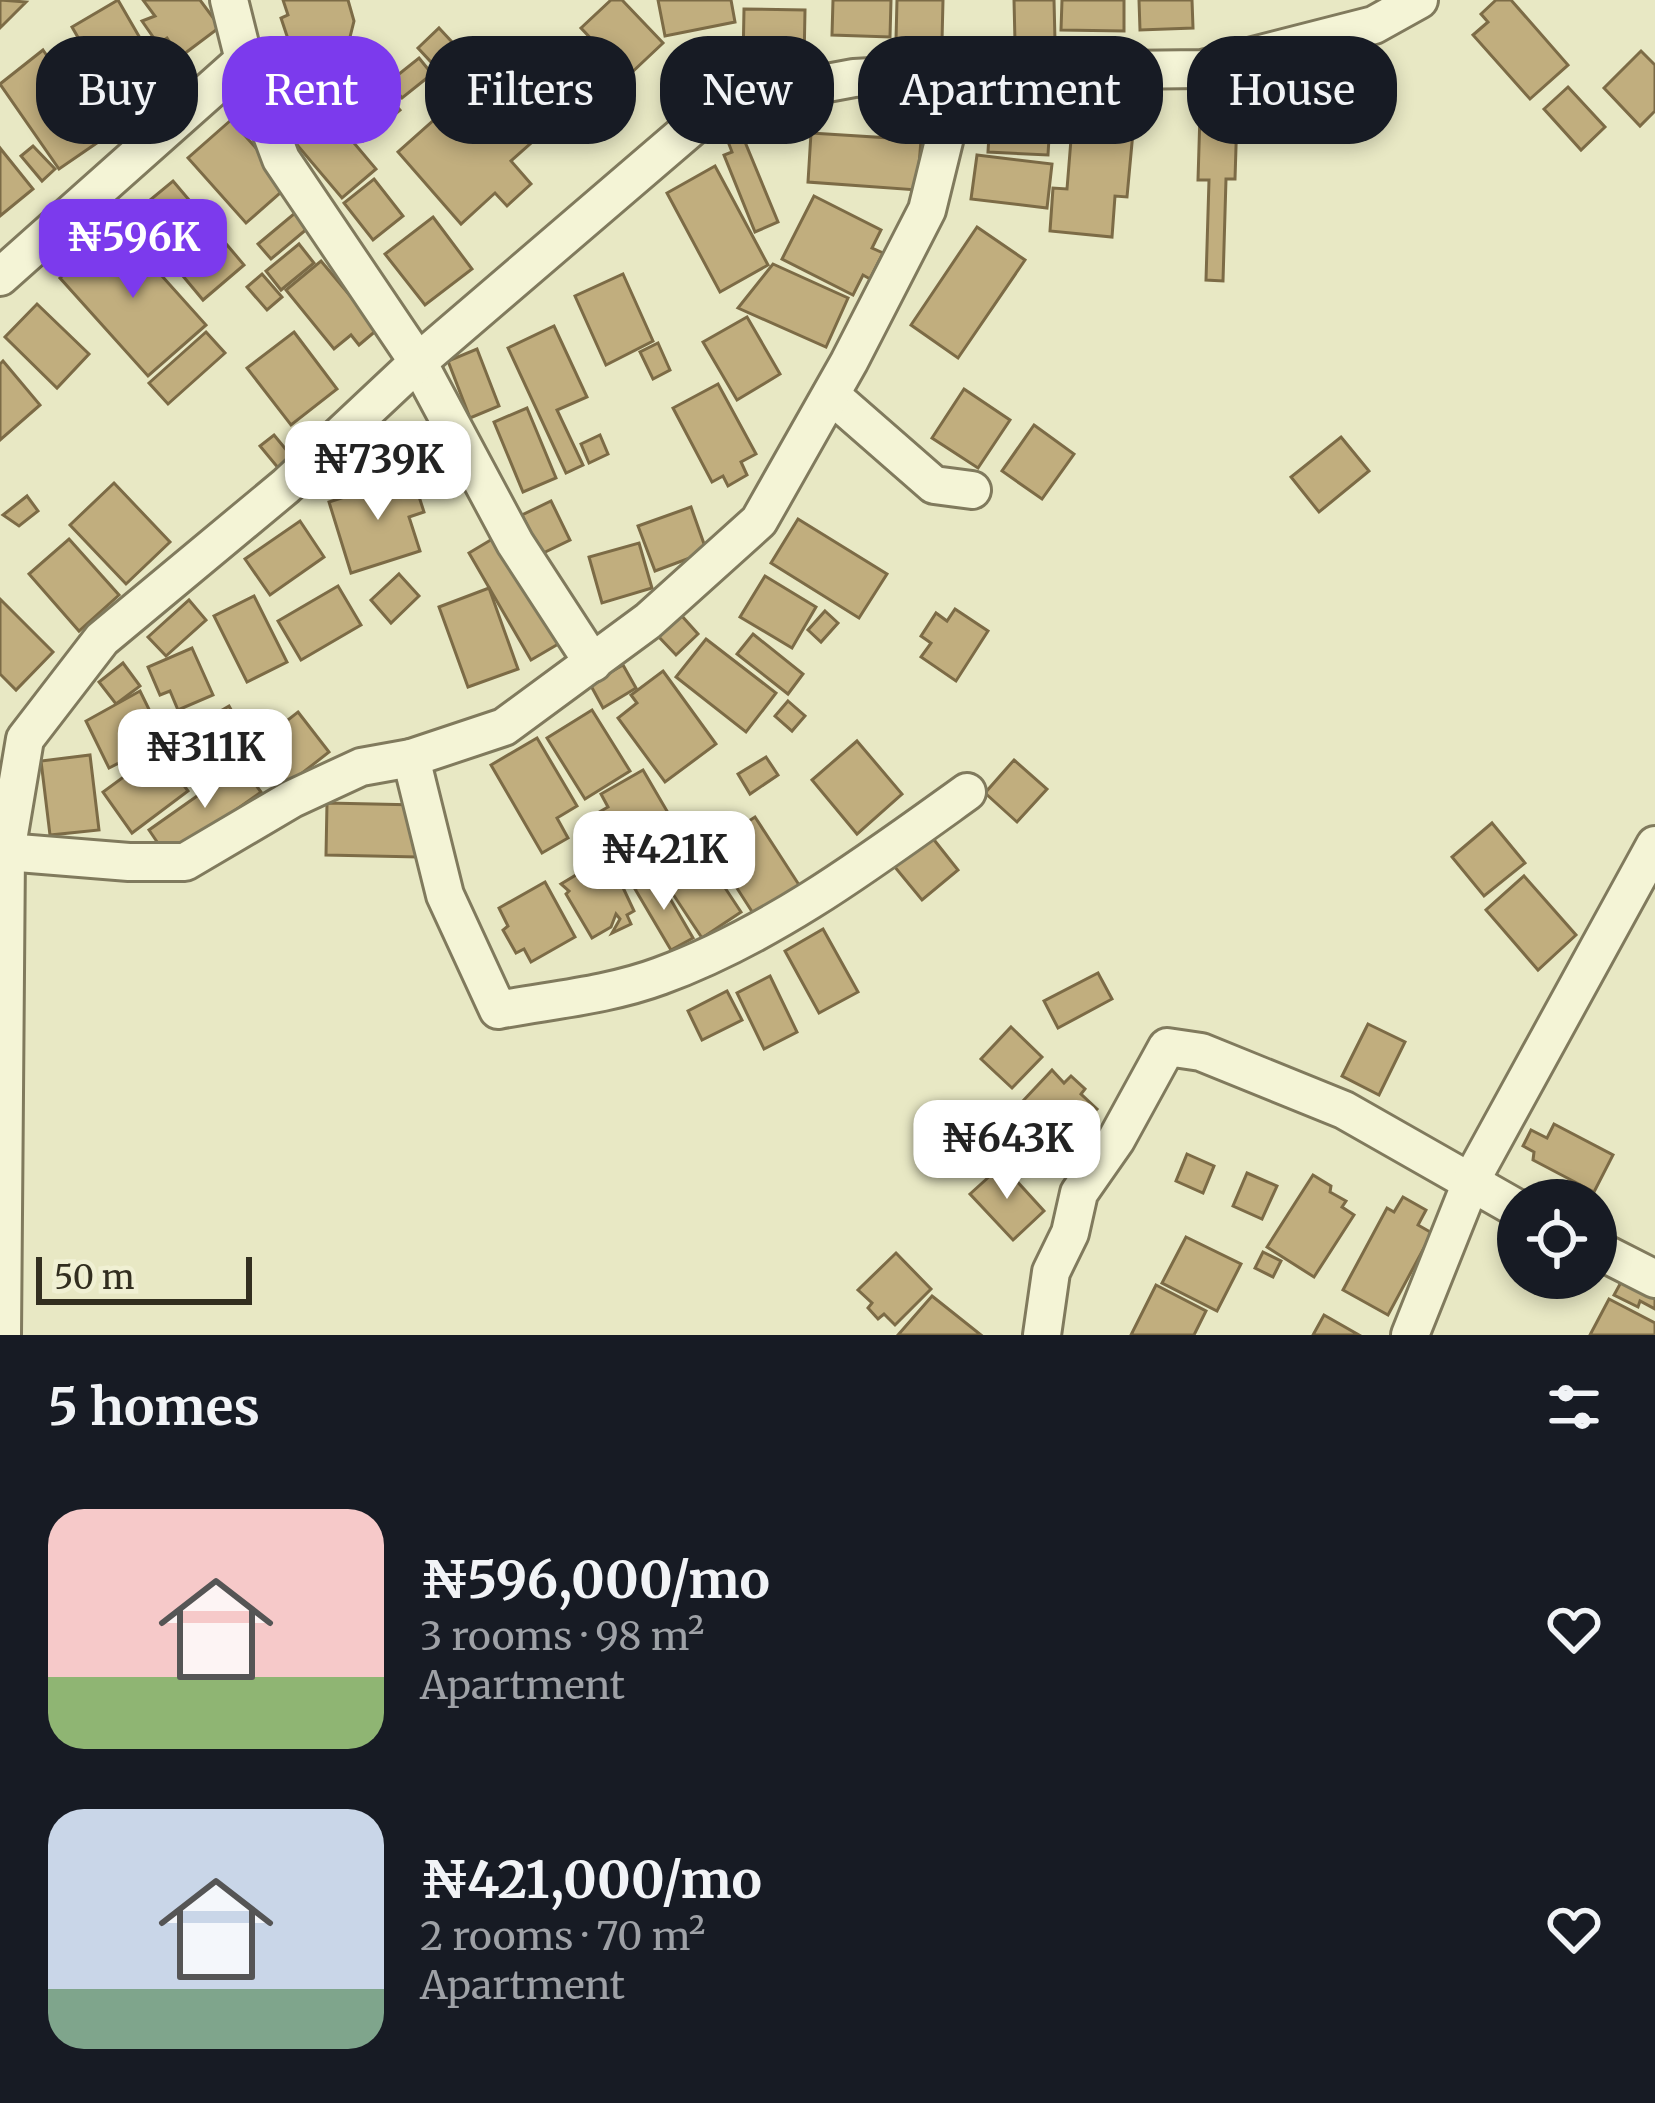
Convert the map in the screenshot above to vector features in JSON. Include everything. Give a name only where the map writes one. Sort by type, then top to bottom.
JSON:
[{"type":"street","points":[[229,0],[238,36]]},
{"type":"street","points":[[1163,69],[1202,69],[1374,25],[1419,0]]},
{"type":"street","points":[[2,1335],[6,852],[25,739],[102,639],[286,486],[418,362],[720,103],[858,79]]},
{"type":"street","points":[[0,277],[222,80]]},
{"type":"street","points":[[275,144],[418,362],[515,543],[593,663]]},
{"type":"street","points":[[6,852],[184,862],[361,767],[411,758],[504,727],[593,663],[648,621],[759,521],[927,211],[943,144]]},
{"type":"street","points":[[831,394],[934,485],[972,490]]},
{"type":"street","points":[[411,758],[445,895],[498,1010],[656,978],[758,933],[967,792]]},
{"type":"street","points":[[1410,1335],[1470,1184],[1655,845]]},
{"type":"street","points":[[1042,1335],[1051,1272],[1070,1233],[1079,1193],[1116,1139],[1167,1046],[1201,1052],[1344,1110],[1497,1198]]},
{"type":"street","points":[[1617,1260],[1655,1279]]},
{"type":"building","points":[[0,0],[26,2],[0,28]]},
{"type":"building","points":[[118,0],[139,36],[77,36],[72,27]]},
{"type":"building","points":[[143,0],[200,0],[220,27],[198,44],[198,36],[152,36],[142,21],[155,16]]},
{"type":"building","points":[[283,0],[348,0],[354,21],[350,36],[287,36],[281,18],[288,15]]},
{"type":"building","points":[[611,0],[622,0],[660,40],[660,46],[636,68],[636,36],[589,36],[581,28]]},
{"type":"building","points":[[658,0],[731,0],[735,22],[665,36]]},
{"type":"building","points":[[833,0],[891,0],[890,36],[832,35]]},
{"type":"building","points":[[897,0],[943,0],[942,36],[896,36]]},
{"type":"building","points":[[1014,0],[1054,0],[1055,36],[1015,36]]},
{"type":"building","points":[[1062,0],[1124,0],[1124,31],[1061,30]]},
{"type":"building","points":[[1139,0],[1192,0],[1193,28],[1140,30]]},
{"type":"building","points":[[1496,0],[1511,0],[1568,65],[1530,99],[1473,35],[1488,22],[1481,14]]},
{"type":"building","points":[[744,9],[805,10],[805,36],[743,36]]},
{"type":"building","points":[[1641,51],[1655,65],[1655,111],[1640,126],[1604,88]]},
{"type":"building","points":[[36,56],[36,136],[0,84]]},
{"type":"building","points":[[419,58],[425,65],[425,80],[402,98],[401,97],[401,72]]},
{"type":"building","points":[[1568,87],[1605,127],[1581,150],[1544,109]]},
{"type":"building","points":[[222,128],[222,144],[252,144],[289,185],[246,223],[188,158]]},
{"type":"building","points":[[425,128],[425,144],[530,144],[511,161],[531,184],[507,206],[495,193],[461,224],[398,152]]},
{"type":"building","points":[[834,134],[858,136],[858,144],[921,144],[917,190],[808,182],[810,144],[834,144]]},
{"type":"building","points":[[42,144],[95,144],[59,169]]},
{"type":"building","points":[[296,144],[355,144],[376,169],[342,198]]},
{"type":"building","points":[[729,144],[746,144],[778,222],[755,232],[724,155],[732,152]]},
{"type":"building","points":[[988,144],[1049,144],[1048,155],[988,152]]},
{"type":"building","points":[[1071,144],[1132,144],[1127,197],[1115,196],[1112,237],[1050,231],[1053,188],[1067,189]]},
{"type":"building","points":[[1199,144],[1236,144],[1235,179],[1226,179],[1223,281],[1206,280],[1209,180],[1198,180]]},
{"type":"building","points":[[33,146],[55,169],[42,181],[21,156]]},
{"type":"building","points":[[0,148],[33,189],[0,216]]},
{"type":"building","points":[[977,155],[1052,164],[1047,208],[971,199]]},
{"type":"building","points":[[715,166],[768,265],[720,292],[667,193]]},
{"type":"building","points":[[374,179],[403,216],[373,240],[344,203]]},
{"type":"building","points":[[173,181],[244,265],[203,300],[132,215]]},
{"type":"building","points":[[814,196],[881,230],[872,248],[883,253],[870,279],[863,275],[853,295],[782,259]]},
{"type":"building","points":[[301,208],[314,223],[271,259],[258,244]]},
{"type":"building","points":[[433,217],[472,269],[425,305],[385,254]]},
{"type":"building","points":[[117,226],[206,325],[148,376],[60,278]]},
{"type":"building","points":[[977,227],[1025,260],[958,358],[911,325]]},
{"type":"building","points":[[299,244],[314,263],[281,290],[266,271]]},
{"type":"building","points":[[321,261],[378,329],[359,345],[351,335],[334,349],[286,290]]},
{"type":"building","points":[[773,264],[848,298],[826,347],[738,308]]},
{"type":"building","points":[[262,274],[282,297],[267,310],[247,287]]},
{"type":"building","points":[[623,274],[653,341],[606,365],[575,296]]},
{"type":"building","points":[[37,304],[89,354],[57,388],[5,337]]},
{"type":"building","points":[[747,317],[780,374],[737,400],[703,342]]},
{"type":"building","points":[[554,326],[587,397],[557,410],[583,465],[566,473],[508,348]]},
{"type":"building","points":[[206,332],[225,353],[168,404],[149,383]]},
{"type":"building","points":[[294,332],[337,389],[291,425],[247,368]]},
{"type":"building","points":[[658,343],[670,370],[653,379],[640,352]]},
{"type":"building","points":[[477,349],[499,406],[470,418],[448,361]]},
{"type":"building","points":[[3,361],[40,405],[0,440],[0,364]]},
{"type":"building","points":[[718,384],[756,454],[741,462],[747,475],[728,486],[723,476],[712,482],[673,408]]},
{"type":"building","points":[[964,389],[1010,420],[978,468],[932,438]]},
{"type":"building","points":[[527,408],[556,478],[523,492],[494,422]]},
{"type":"building","points":[[1034,425],[1074,454],[1042,499],[1002,471]]},
{"type":"building","points":[[274,435],[293,458],[279,469],[260,446]]},
{"type":"building","points":[[600,435],[608,454],[589,463],[581,444]]},
{"type":"building","points":[[1341,437],[1369,471],[1319,512],[1291,477]]},
{"type":"building","points":[[412,475],[424,512],[409,517],[420,551],[351,573],[329,502]]},
{"type":"building","points":[[114,483],[170,542],[126,584],[70,525]]},
{"type":"building","points":[[27,496],[38,511],[19,526],[3,515]]},
{"type":"building","points":[[551,501],[570,540],[541,554],[522,515]]},
{"type":"building","points":[[691,507],[709,558],[689,566],[687,559],[655,571],[638,526]]},
{"type":"building","points":[[798,519],[887,574],[859,618],[771,563]]},
{"type":"building","points":[[300,521],[324,557],[270,595],[245,559]]},
{"type":"building","points":[[499,535],[560,643],[531,660],[469,553]]},
{"type":"building","points":[[69,539],[119,595],[79,631],[29,574]]},
{"type":"building","points":[[639,543],[652,588],[602,603],[589,557]]},
{"type":"building","points":[[399,574],[419,596],[391,623],[371,600]]},
{"type":"building","points":[[765,576],[816,607],[792,648],[740,617]]},
{"type":"building","points":[[338,586],[361,625],[301,660],[278,621]]},
{"type":"building","points":[[489,588],[518,669],[468,687],[439,607]]},
{"type":"building","points":[[254,596],[287,662],[247,682],[214,616]]},
{"type":"building","points":[[0,599],[53,652],[16,690],[0,674]]},
{"type":"building","points":[[189,600],[206,620],[166,656],[148,637]]},
{"type":"building","points":[[955,609],[988,631],[956,681],[921,657],[931,643],[921,636],[936,613],[947,621]]},
{"type":"building","points":[[825,611],[838,623],[821,642],[808,630]]},
{"type":"building","points":[[681,615],[698,634],[676,655],[658,636]]},
{"type":"building","points":[[753,634],[803,674],[788,694],[737,654]]},
{"type":"building","points":[[706,639],[776,693],[746,732],[676,677]]},
{"type":"building","points":[[192,648],[213,695],[178,710],[170,691],[160,695],[148,667]]},
{"type":"building","points":[[123,663],[140,686],[116,704],[99,682]]},
{"type":"building","points":[[623,665],[636,688],[603,708],[590,684]]},
{"type":"building","points":[[663,671],[716,744],[665,782],[618,718],[637,703],[631,695]]},
{"type":"building","points":[[140,691],[164,740],[109,768],[86,721]]},
{"type":"building","points":[[788,701],[805,716],[792,731],[775,716]]},
{"type":"building","points":[[229,706],[253,749],[193,783],[169,741]]},
{"type":"building","points":[[592,710],[630,771],[585,799],[547,738]]},
{"type":"building","points":[[298,712],[329,752],[283,788],[252,748]]},
{"type":"building","points":[[537,738],[577,806],[557,818],[568,838],[542,853],[491,765]]},
{"type":"building","points":[[857,741],[902,794],[857,834],[812,780]]},
{"type":"building","points":[[159,751],[188,791],[132,833],[103,792]]},
{"type":"building","points":[[90,755],[99,830],[50,835],[41,761]]},
{"type":"building","points":[[766,757],[778,775],[750,794],[738,774]]},
{"type":"building","points":[[1014,760],[1047,789],[1017,822],[985,793]]},
{"type":"building","points":[[241,765],[261,792],[168,858],[149,830]]},
{"type":"building","points":[[643,770],[671,818],[615,850],[594,815],[608,807],[601,794]]},
{"type":"building","points":[[327,803],[418,805],[418,857],[326,855]]},
{"type":"building","points":[[755,817],[803,891],[758,921],[710,846]]},
{"type":"building","points":[[675,820],[694,851],[635,885],[617,854]]},
{"type":"building","points":[[1492,823],[1525,863],[1484,896],[1452,857]]},
{"type":"building","points":[[931,836],[958,870],[922,900],[894,866]]},
{"type":"building","points":[[700,850],[741,912],[702,938],[661,876]]},
{"type":"building","points":[[611,862],[634,911],[627,915],[631,924],[612,933],[620,919],[616,914],[611,927],[592,938],[561,884],[591,866],[595,870]]},
{"type":"building","points":[[657,876],[693,938],[671,950],[635,889]]},
{"type":"building","points":[[1524,876],[1576,935],[1538,970],[1486,910]]},
{"type":"building","points":[[545,882],[575,937],[531,962],[524,949],[516,953],[503,930],[508,926],[499,908]]},
{"type":"building","points":[[823,929],[858,992],[819,1013],[785,951]]},
{"type":"building","points":[[1098,973],[1112,999],[1058,1028],[1044,1001]]},
{"type":"building","points":[[770,976],[797,1032],[764,1049],[737,993]]},
{"type":"building","points":[[727,991],[742,1020],[702,1040],[688,1011]]},
{"type":"building","points":[[1368,1024],[1405,1042],[1379,1095],[1342,1076]]},
{"type":"building","points":[[1011,1027],[1042,1057],[1012,1088],[981,1059]]},
{"type":"building","points":[[1052,1070],[1064,1083],[1071,1076],[1097,1109],[1050,1160],[1006,1119]]},
{"type":"building","points":[[1554,1124],[1613,1155],[1601,1179],[1569,1179],[1533,1160],[1534,1152],[1523,1146],[1531,1130],[1547,1138]]},
{"type":"building","points":[[1187,1154],[1214,1166],[1203,1193],[1176,1181]]},
{"type":"building","points":[[1002,1165],[1044,1211],[1013,1240],[970,1194]]},
{"type":"building","points":[[1247,1173],[1277,1186],[1262,1219],[1233,1206]]},
{"type":"building","points":[[1313,1175],[1331,1186],[1330,1192],[1346,1201],[1342,1207],[1354,1215],[1314,1277],[1267,1247]]},
{"type":"building","points":[[1403,1197],[1426,1210],[1418,1225],[1432,1233],[1388,1315],[1343,1290],[1387,1208],[1394,1212]]},
{"type":"building","points":[[1186,1237],[1241,1264],[1217,1311],[1162,1283]]},
{"type":"building","points":[[1263,1252],[1281,1261],[1273,1277],[1255,1268]]},
{"type":"building","points":[[896,1253],[931,1289],[895,1325],[884,1314],[878,1319],[868,1308],[872,1303],[858,1290]]},
{"type":"building","points":[[1625,1275],[1655,1291],[1655,1309],[1617,1296]]},
{"type":"building","points":[[1156,1285],[1206,1311],[1194,1335],[1131,1335]]},
{"type":"building","points":[[932,1296],[981,1335],[898,1335]]},
{"type":"building","points":[[1609,1299],[1655,1323],[1655,1335],[1590,1335]]},
{"type":"building","points":[[1324,1315],[1359,1335],[1313,1335]]}]
